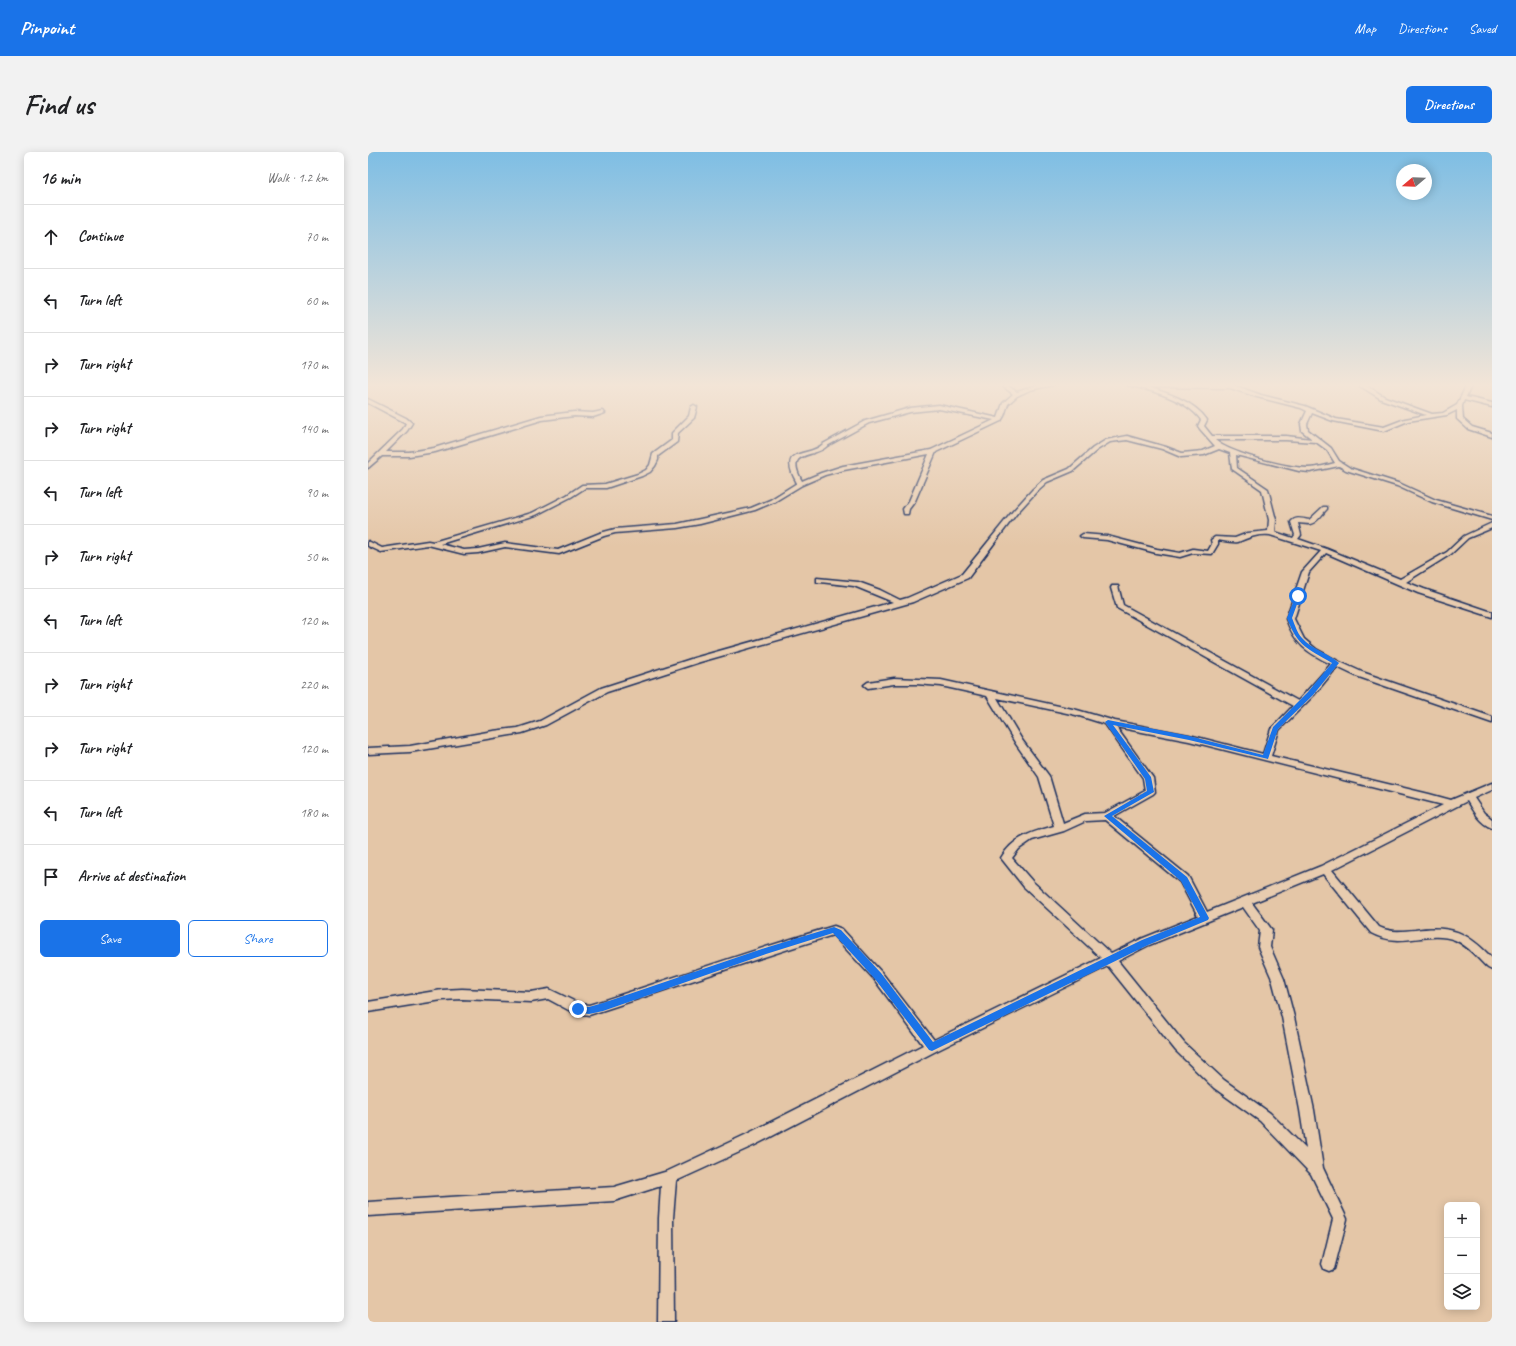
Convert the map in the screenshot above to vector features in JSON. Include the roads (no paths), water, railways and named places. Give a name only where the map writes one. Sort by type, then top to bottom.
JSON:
[{"type":"street","points":[[368,466],[395,439]]},
{"type":"street","points":[[381,454],[409,454],[435,450],[473,439]]},
{"type":"street","points":[[368,543],[381,550],[434,544],[534,514],[569,496],[584,486],[606,486],[648,471],[655,460],[654,455],[675,441],[675,439]]},
{"type":"street","points":[[800,484],[793,470],[793,464],[797,456],[820,449],[837,439]]},
{"type":"street","points":[[434,544],[464,552],[478,551],[505,545],[559,552],[602,534],[615,531],[677,526],[737,513],[772,501],[800,484],[833,471],[933,451],[959,439]]},
{"type":"street","points":[[368,751],[410,749],[493,734],[519,731],[543,723],[611,688],[697,660],[900,603],[965,576],[1015,512],[1045,481],[1071,470],[1108,441],[1123,439]]},
{"type":"street","points":[[1129,439],[1164,448],[1181,455],[1204,453],[1220,446]]},
{"type":"street","points":[[1212,439],[1220,446],[1233,452],[1297,469],[1314,470],[1329,465],[1340,464]]},
{"type":"street","points":[[1261,439],[1294,439],[1318,442]]},
{"type":"street","points":[[1313,439],[1331,452],[1334,459],[1340,464],[1353,471],[1399,485],[1434,501],[1492,518]]},
{"type":"street","points":[[906,513],[906,509],[912,501],[922,474],[933,451]]},
{"type":"street","points":[[1233,452],[1234,468],[1265,489],[1267,493],[1267,501],[1274,521],[1271,533]]},
{"type":"street","points":[[1294,541],[1298,535],[1294,522],[1297,520],[1310,522],[1314,520],[1316,516],[1325,508]]},
{"type":"street","points":[[1401,582],[1448,553],[1458,546],[1466,537],[1492,525]]},
{"type":"street","points":[[1083,536],[1112,539],[1182,556],[1190,552],[1210,553],[1215,544],[1214,540],[1217,538],[1236,540],[1241,537],[1271,533],[1324,550],[1437,596],[1492,615]]},
{"type":"street","points":[[1324,550],[1306,572],[1290,618],[1296,633],[1301,640],[1336,663],[1359,674],[1492,720]]},
{"type":"street","points":[[820,580],[855,584],[900,603]]},
{"type":"street","points":[[1115,588],[1120,606],[1299,705]]},
{"type":"street","points":[[1266,758],[1275,729],[1299,705],[1336,663]]},
{"type":"street","points":[[868,685],[894,681],[916,681],[941,684],[1077,713],[1108,722],[1189,738],[1452,804]]},
{"type":"street","points":[[990,694],[1019,742],[1044,776],[1060,828]]},
{"type":"street","points":[[1108,722],[1148,778],[1150,792],[1107,816],[1085,818],[1060,828],[1028,837],[1016,846],[1006,858],[1028,884],[1110,960],[1180,1047],[1218,1084],[1265,1117],[1316,1169]]},
{"type":"street","points":[[368,1209],[614,1194],[669,1177],[750,1140],[932,1047],[1145,942],[1324,869],[1468,796],[1492,786]]},
{"type":"street","points":[[1468,796],[1481,815],[1492,824]]},
{"type":"street","points":[[1107,816],[1184,879],[1205,918]]},
{"type":"street","points":[[1324,869],[1375,930],[1383,936],[1397,937],[1428,933],[1460,937],[1468,942],[1492,965]]},
{"type":"street","points":[[1245,902],[1266,930],[1264,947],[1278,979],[1288,1017],[1307,1110],[1316,1169],[1340,1219],[1329,1264]]},
{"type":"street","points":[[368,1007],[442,995],[462,994],[531,996],[549,994],[578,1009],[589,1010],[834,930],[838,932],[878,976],[932,1047]]},
{"type":"street","points":[[666,1322],[666,1218],[669,1177]]}]
